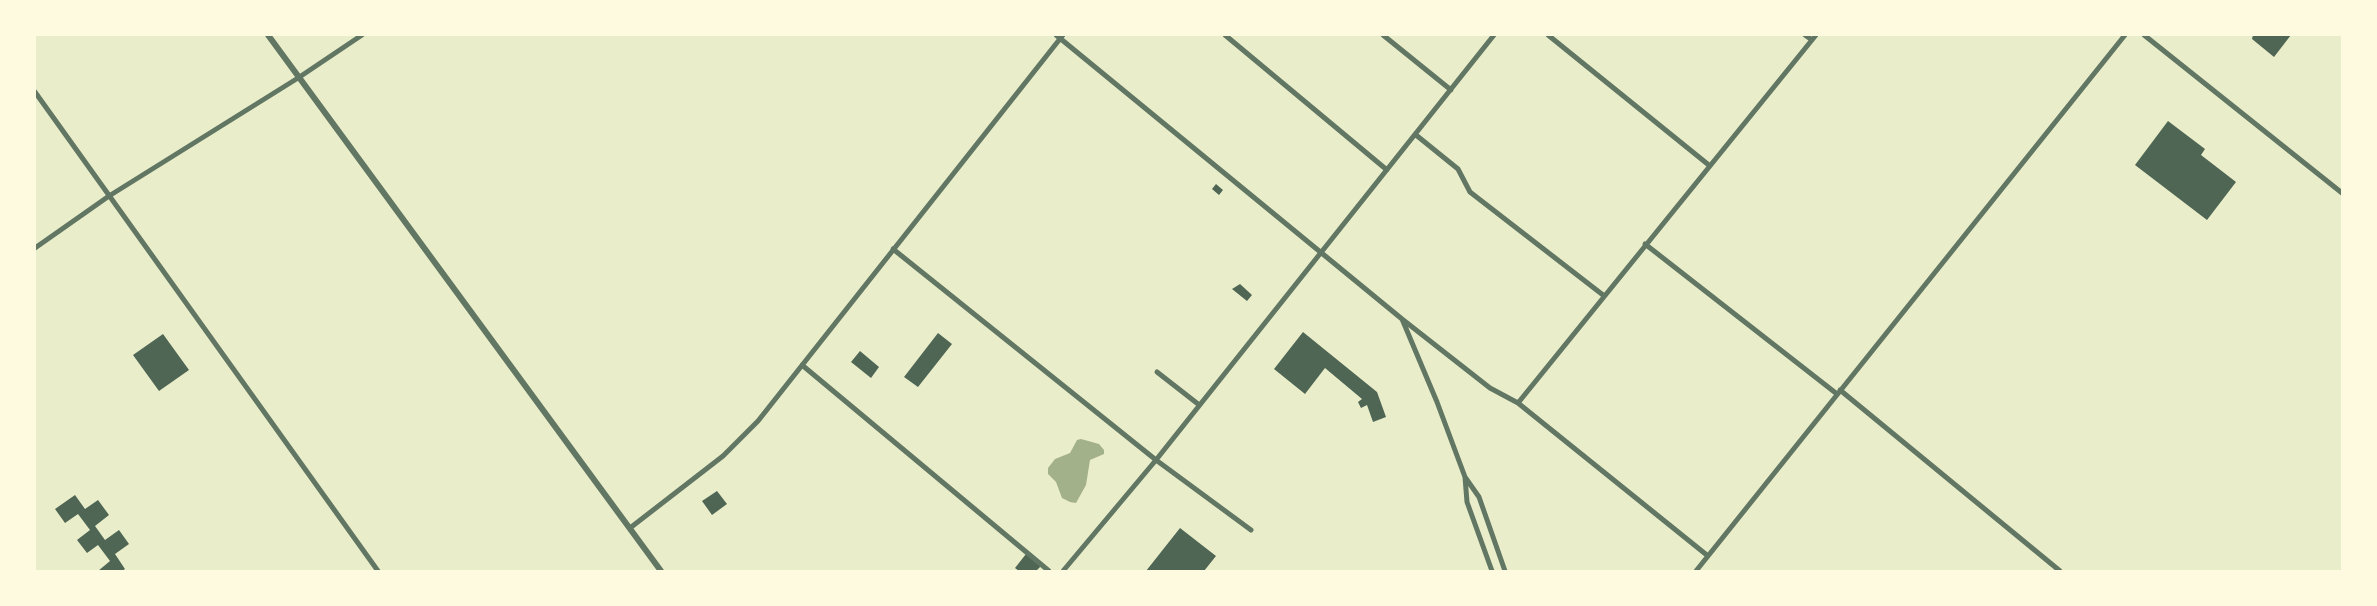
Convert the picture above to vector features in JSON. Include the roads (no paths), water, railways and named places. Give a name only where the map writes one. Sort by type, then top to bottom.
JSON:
[{"type":"street","points":[[268,35],[661,571]]},
{"type":"street","points":[[35,248],[109,196],[298,78],[362,35]]},
{"type":"street","points":[[1225,35],[1387,170]]},
{"type":"street","points":[[1383,35],[1451,90]]},
{"type":"street","points":[[1063,571],[1156,460],[1198,404],[1416,135],[1494,35]]},
{"type":"street","points":[[1548,35],[1710,166]]},
{"type":"street","points":[[1805,35],[1812,40]]},
{"type":"street","points":[[1518,403],[1603,295],[1816,35]]},
{"type":"street","points":[[1696,571],[2125,35]]},
{"type":"street","points":[[2144,35],[2342,193]]},
{"type":"street","points":[[630,528],[727,452],[758,422],[1060,36],[1402,319],[1490,388],[1518,403],[1708,556]]},
{"type":"street","points":[[35,92],[378,571]]},
{"type":"street","points":[[1416,135],[1458,169],[1470,192],[1603,295]]},
{"type":"street","points":[[1645,244],[1839,392],[2060,571]]},
{"type":"street","points":[[894,249],[1156,460],[1251,530]]},
{"type":"street","points":[[1402,319],[1438,402],[1465,477],[1468,502],[1492,571]]},
{"type":"street","points":[[802,365],[1049,571]]},
{"type":"street","points":[[1157,372],[1198,404]]},
{"type":"street","points":[[1465,477],[1479,497],[1505,571]]}]
